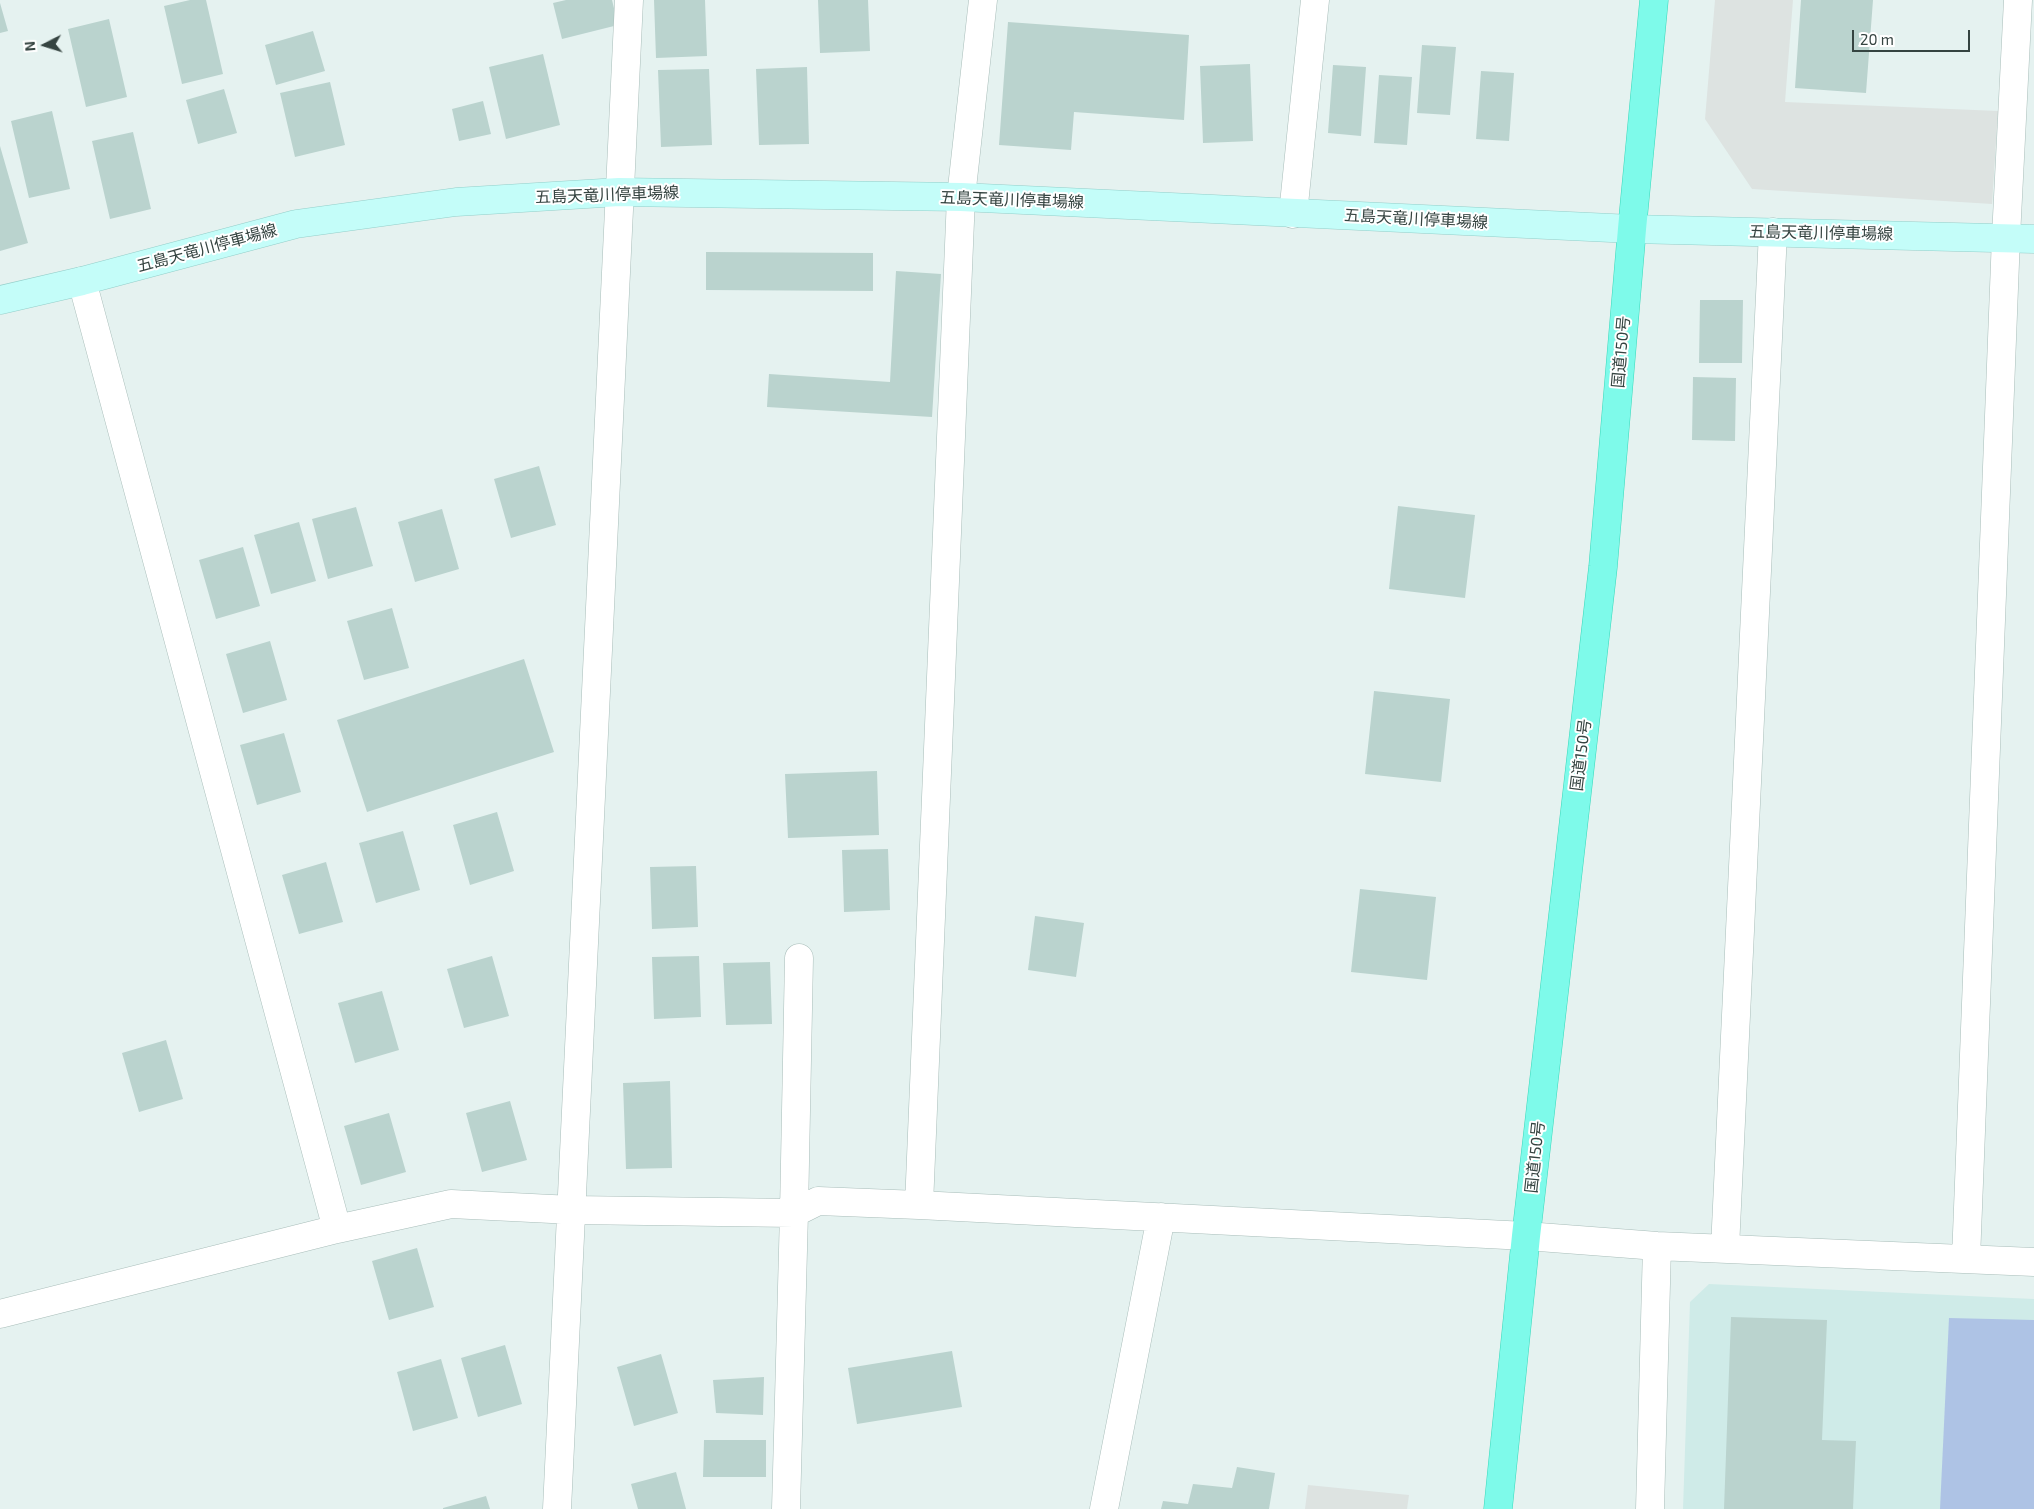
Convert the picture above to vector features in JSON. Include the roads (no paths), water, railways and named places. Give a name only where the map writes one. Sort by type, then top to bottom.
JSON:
[{"type":"highway","name":"国道150号","points":[[1498,1509],[1526,1236],[1603,567],[1654,0]]},
{"type":"main road","name":"五島天竜川停車場線","points":[[0,300],[82,281],[296,224],[456,202],[619,192],[961,197],[1632,229],[2034,238]]},
{"type":"street","points":[[556,1509],[572,1210],[629,0]]},
{"type":"street","points":[[919,1205],[961,197],[983,0]]},
{"type":"street","points":[[1293,214],[1315,0]]},
{"type":"street","points":[[1966,1259],[2006,237],[2018,0]]},
{"type":"street","points":[[1725,1248],[1773,232]]},
{"type":"street","points":[[82,281],[337,1229]]},
{"type":"street","points":[[786,1509],[799,958]]},
{"type":"street","points":[[0,1314],[337,1229],[451,1204],[572,1210],[794,1212],[818,1201],[1526,1236],[1657,1246],[2034,1262]]},
{"type":"street","points":[[1104,1509],[1161,1217]]},
{"type":"street","points":[[1650,1509],[1657,1246]]}]
